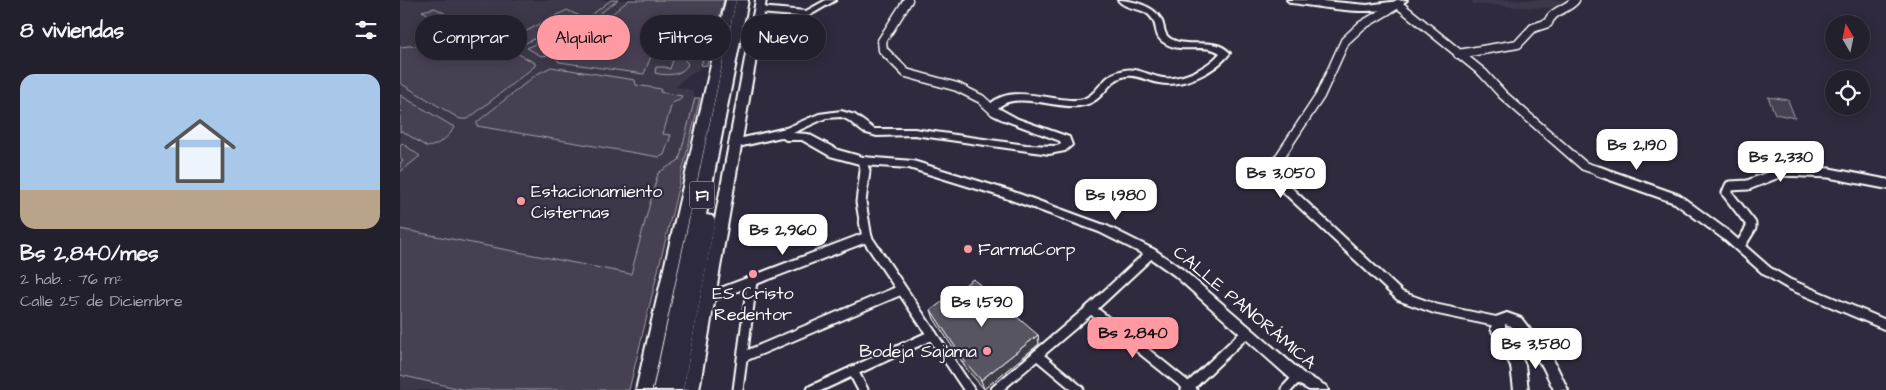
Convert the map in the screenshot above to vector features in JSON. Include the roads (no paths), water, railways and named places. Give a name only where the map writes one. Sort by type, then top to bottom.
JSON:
[{"type":"highway","name":"F1","points":[[662,390],[742,0]]},
{"type":"highway","name":"F1","points":[[674,390],[759,2]]},
{"type":"main road","points":[[644,390],[731,0]]},
{"type":"main road","points":[[691,390],[759,2]]},
{"type":"street","points":[[759,2],[807,14],[832,0]]},
{"type":"street","points":[[734,144],[796,129],[823,115],[844,114],[852,117],[866,129],[874,132],[912,131],[956,139],[1042,150],[1057,150],[1066,145],[1065,139],[1016,122],[994,111],[980,99],[957,87],[906,74],[883,50],[882,45],[884,38],[908,0]]},
{"type":"street","points":[[994,111],[992,108],[994,104],[1003,98],[1078,103],[1088,101],[1101,92],[1107,80],[1113,76],[1126,73],[1146,75],[1159,81],[1168,82],[1205,70],[1222,58],[1225,53],[1216,46],[1188,47],[1166,40],[1160,36],[1157,20],[1153,13],[1128,5],[1122,0]]},
{"type":"street","points":[[1291,0],[1373,8],[1399,3]]},
{"type":"street","points":[[1458,54],[1518,44],[1534,28],[1548,24],[1549,18],[1552,15],[1569,8],[1575,0]]},
{"type":"street","points":[[1399,3],[1483,73],[1503,95],[1584,166],[1677,199],[1740,246],[1766,271],[1789,284],[1886,325]]},
{"type":"street","points":[[1399,3],[1360,26],[1348,37],[1331,66],[1326,85],[1318,100],[1301,127],[1285,145],[1274,167],[1282,185],[1400,296],[1420,305],[1446,312],[1498,322],[1508,318],[1516,322],[1548,363],[1561,390]]},
{"type":"street","name":"CALLE PANORÁMICA","points":[[734,144],[804,136],[834,153],[863,161],[909,164],[1007,194],[1103,229],[1151,253],[1201,290],[1246,333],[1298,377],[1320,390]]},
{"type":"street","points":[[863,161],[866,172],[862,202],[867,237],[969,390]]},
{"type":"street","points":[[1740,246],[1752,224],[1728,193],[1727,190],[1730,186],[1748,185],[1775,173],[1783,172],[1829,173],[1886,184]]},
{"type":"street","points":[[707,298],[867,237]]},
{"type":"street","points":[[996,390],[1091,309],[1151,253]]},
{"type":"street","points":[[738,390],[752,281]]},
{"type":"street","points":[[743,357],[901,290]]},
{"type":"street","points":[[1091,309],[1188,389],[1246,333]]},
{"type":"street","points":[[1498,322],[1498,329],[1518,365],[1521,390]]},
{"type":"street","points":[[812,390],[932,335]]},
{"type":"street","points":[[1037,355],[1079,390]]},
{"type":"street","points":[[853,371],[863,390]]},
{"type":"street","points":[[1286,390],[1298,377]]},
{"type":"place","name":"Estacionamiento Cisternas","points":[[521,201]]},
{"type":"place","name":"FarmaCorp","points":[[968,249]]},
{"type":"place","name":"ES Cristo Redentor","points":[[753,274]]},
{"type":"place","name":"Bodeja Sajama","points":[[987,351]]}]
